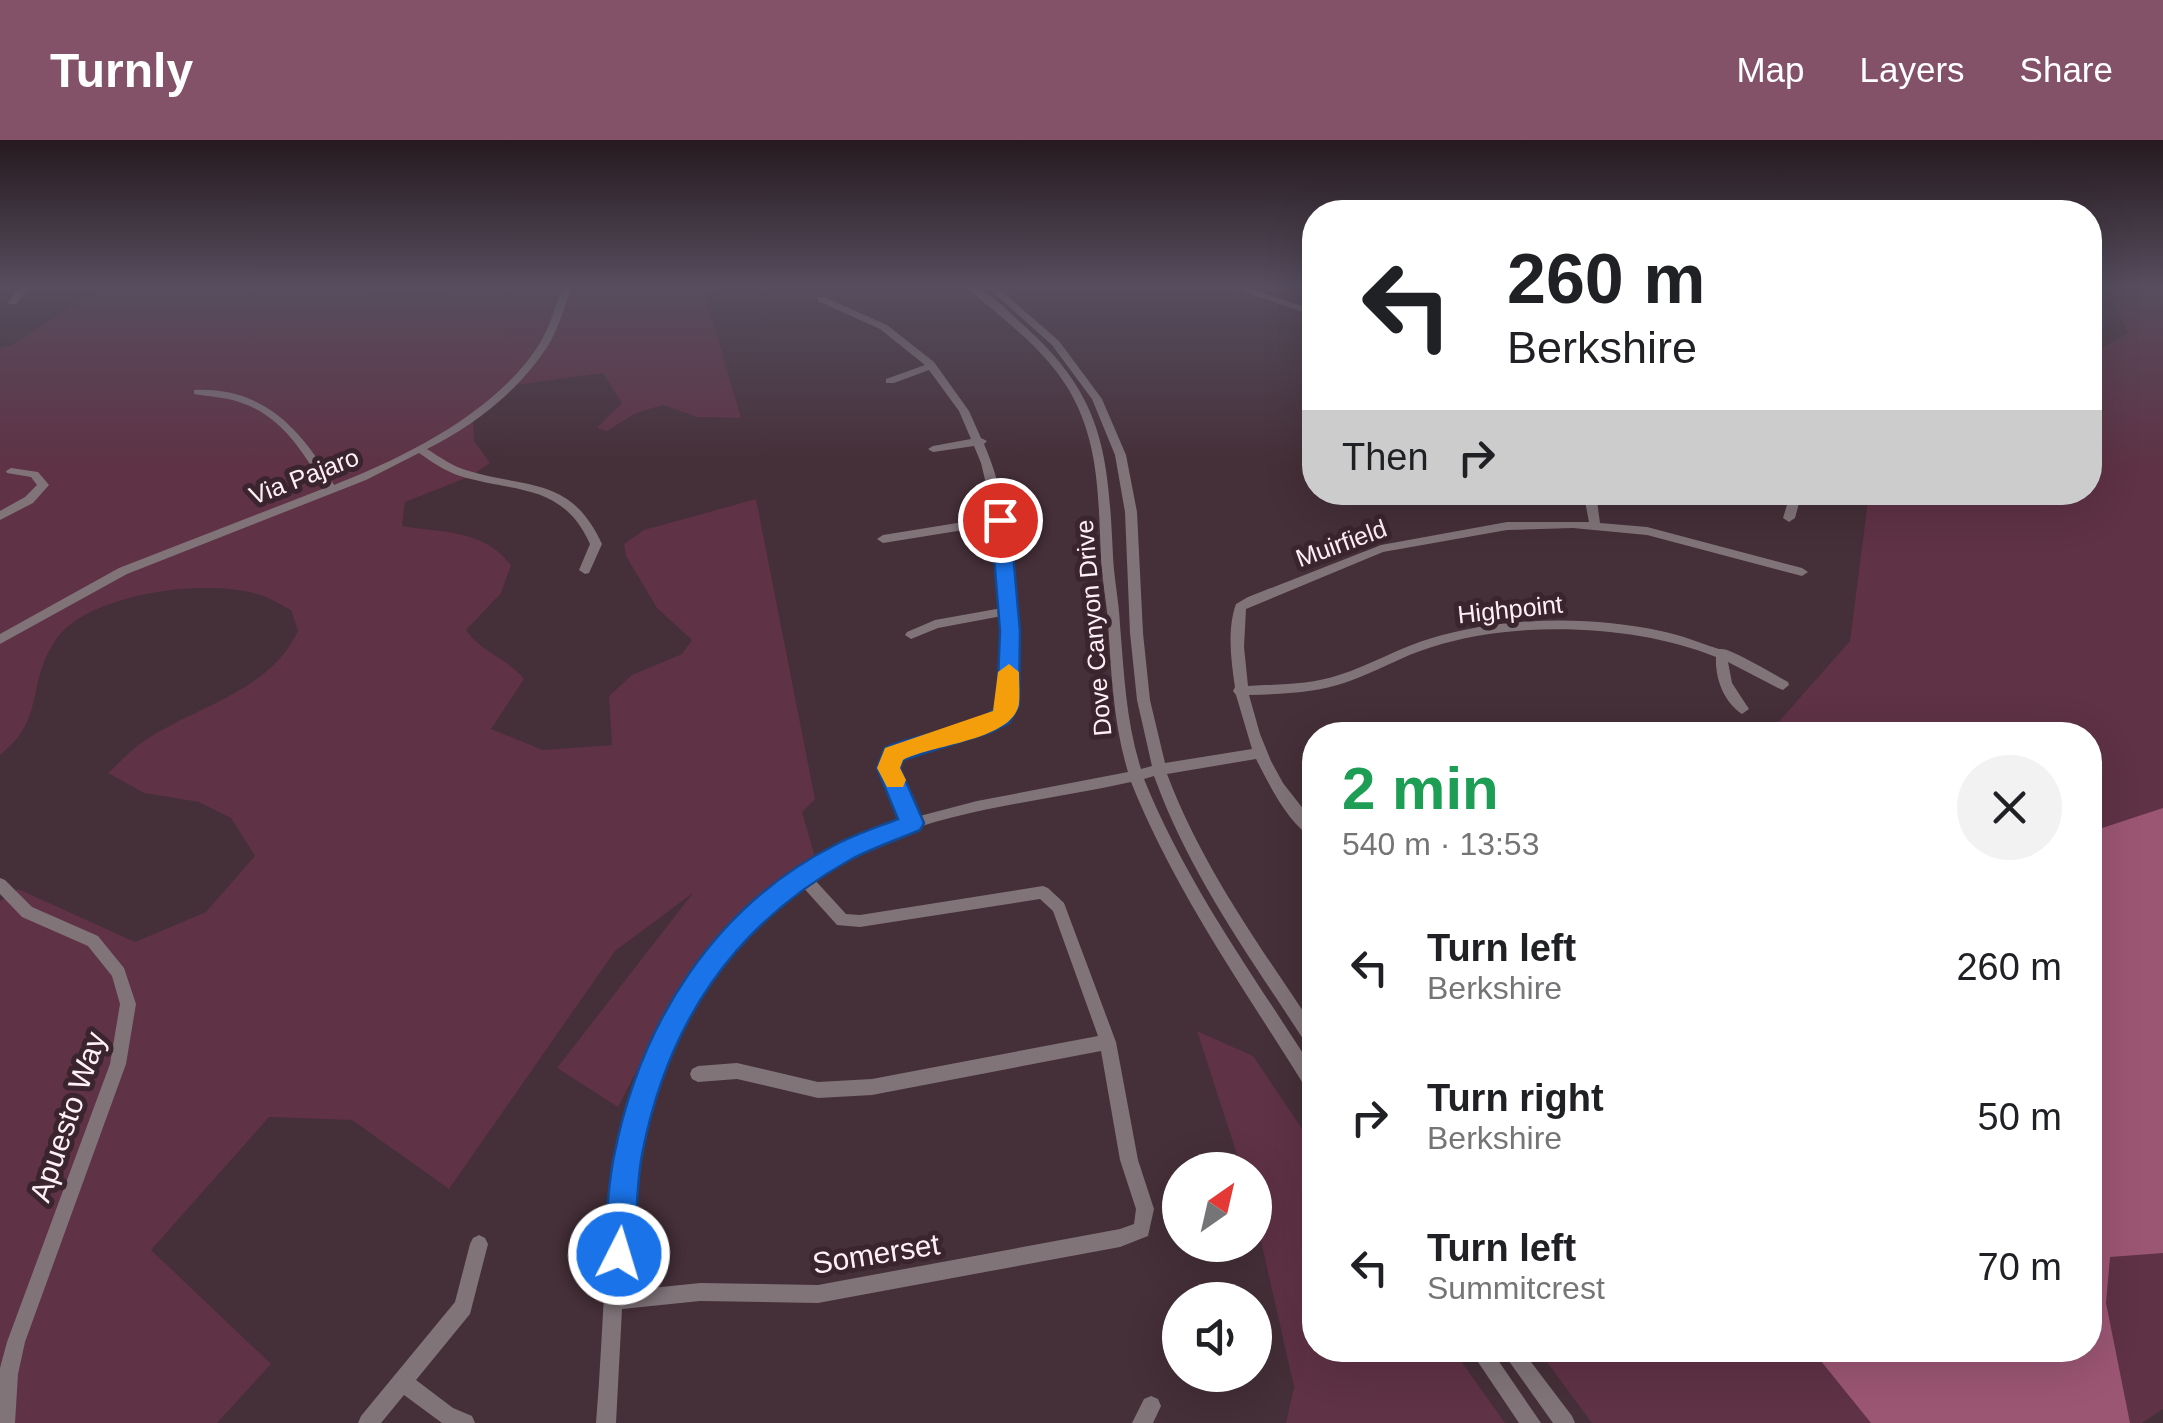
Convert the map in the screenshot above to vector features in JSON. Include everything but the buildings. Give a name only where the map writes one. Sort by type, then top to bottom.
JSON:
[{"type":"street","name":"Via Pajaro","points":[[3,634],[123,571],[332,490],[421,450],[484,410],[525,370],[542,346]]},
{"type":"street","points":[[903,346],[930,366],[970,416],[982,441],[993,474],[1000,520],[1007,611],[1008,706],[1001,717],[984,726],[908,746],[893,754],[889,768],[912,823]]},
{"type":"street","name":"Dove Canyon Drive","points":[[1038,346],[1086,412],[1099,448],[1107,494],[1107,567],[1120,704],[1136,776],[1154,822],[1202,910],[1302,1067]]},
{"type":"street","name":"Dove Canyon Drive","points":[[1060,346],[1099,398],[1122,455],[1137,569],[1145,710],[1160,772],[1176,816],[1302,1024]]},
{"type":"street","points":[[890,381],[930,366]]},
{"type":"street","points":[[198,392],[233,394],[278,416],[296,433],[332,490]]},
{"type":"street","points":[[933,450],[982,441]]},
{"type":"street","points":[[421,450],[463,472],[522,483],[567,502],[586,523],[596,544],[585,570]]},
{"type":"street","points":[[0,516],[28,500],[43,485],[34,474],[4,472]]},
{"type":"street","points":[[1592,505],[1595,525]]},
{"type":"street","points":[[1790,518],[1794,505]]},
{"type":"street","points":[[883,539],[1000,520]]},
{"type":"street","name":"Muirfield","points":[[1239,691],[1240,606],[1381,549],[1507,526],[1595,525],[1681,538],[1802,572]]},
{"type":"street","points":[[1112,598],[1137,598]]},
{"type":"street","points":[[911,635],[936,624],[1007,611]]},
{"type":"street","name":"Highpoint","points":[[1239,691],[1342,680],[1406,651],[1444,639],[1572,624],[1636,628],[1723,653],[1782,685]]},
{"type":"street","points":[[1723,653],[1721,663],[1729,694],[1742,709]]},
{"type":"street","points":[[1239,691],[1260,753],[1302,813]]},
{"type":"street","points":[[606,1423],[627,1159],[657,1052],[681,1004],[718,952],[760,908],[844,852],[912,823],[1260,753]]},
{"type":"street","points":[[698,1074],[737,1071],[818,1090],[872,1087],[1108,1042],[1059,907],[1043,892],[860,921],[842,920],[803,877]]},
{"type":"street","name":"Apuesto Way","points":[[0,884],[27,912],[93,941],[119,973],[128,1004],[118,1064],[16,1342],[8,1374],[4,1423]]},
{"type":"street","name":"Somerset","points":[[615,1300],[700,1292],[818,1294],[1120,1238],[1142,1230],[1146,1209],[1128,1160],[1108,1042]]},
{"type":"street","points":[[368,1423],[463,1308],[479,1244]]},
{"type":"street","points":[[1488,1362],[1531,1423]]},
{"type":"street","points":[[1519,1362],[1565,1423]]},
{"type":"street","points":[[403,1382],[446,1415],[465,1423]]},
{"type":"shaded area","points":[[720,346],[741,418],[698,417],[662,405],[634,414],[607,431],[597,428],[622,403],[603,373],[508,386],[473,419],[474,441],[490,463],[471,476],[405,502],[402,526],[475,539],[500,553],[511,565],[501,593],[466,630],[524,679],[491,729],[543,750],[612,745],[609,696],[632,675],[682,654],[692,640],[657,608],[626,556],[624,544],[644,530],[756,499],[815,799],[802,812],[815,857],[720,935],[674,999],[618,1107],[557,1068],[693,893],[615,951],[449,1189],[352,1120],[269,1117],[151,1250],[271,1364],[217,1423],[0,1423],[0,901],[18,889],[135,942],[206,912],[255,856],[231,818],[199,802],[144,793],[108,773],[158,732],[248,685],[285,653],[298,631],[291,610],[267,597],[241,590],[152,593],[94,611],[71,624],[55,641],[46,657],[24,728],[0,755],[0,348]]},
{"type":"shaded area","points":[[2163,346],[2163,1409],[2142,1423],[1592,1423],[1547,1362],[2102,1362],[2102,722],[1778,722],[1850,641],[1867,505],[2102,505],[2102,348]]},
{"type":"shaded area","points":[[2163,808],[2163,1253],[2110,1257],[2106,1303],[2130,1423],[1871,1423],[1822,1362],[2102,1362],[2102,828]]},
{"type":"shaded area","points":[[1197,1031],[1253,1056],[1302,1129],[1302,1362],[1462,1362],[1505,1423],[1286,1423],[1294,1387],[1266,1262],[1272,1262],[1272,1152],[1236,1152]]},
{"type":"slow traffic","points":[[895,780],[889,768],[893,754],[908,746],[984,726],[1001,717],[1008,706],[1009,672]]},
{"type":"route","points":[[619,1254],[627,1159],[646,1079],[671,1022],[709,964],[748,920],[786,888],[844,852],[912,823],[889,768],[893,754],[908,746],[984,726],[1001,717],[1008,706],[1010,631],[1000,520]]}]
